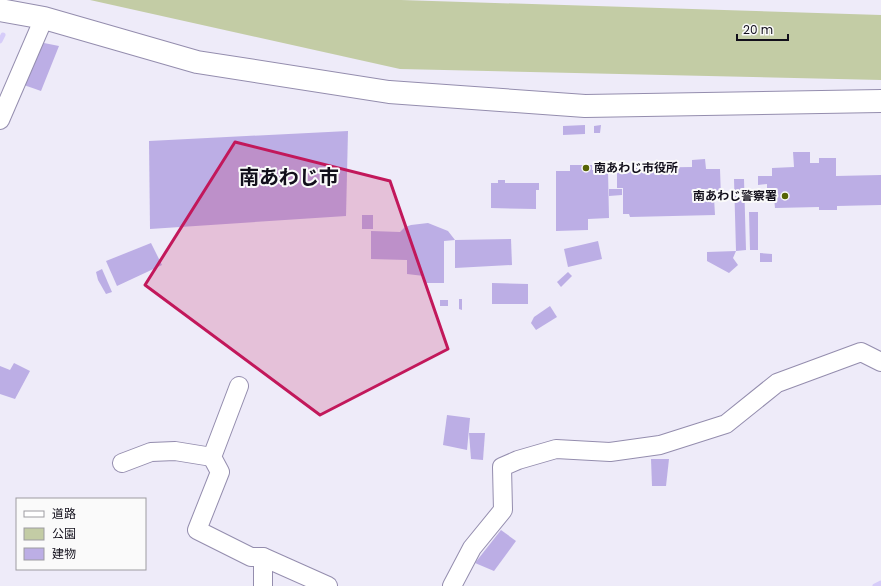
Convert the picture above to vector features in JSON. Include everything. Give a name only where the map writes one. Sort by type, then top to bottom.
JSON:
[{"type":"street","points":[[0,10],[44,18],[197,62],[389,92],[585,106],[881,101]]},
{"type":"street","points":[[0,120],[44,18]]},
{"type":"street","points":[[452,586],[472,548],[503,510],[502,467],[518,460],[556,449],[610,452],[660,446],[726,424],[777,383],[784,380],[861,352],[881,362]]},
{"type":"street","points":[[239,386],[212,457],[220,472],[197,530],[251,557],[263,557],[328,586]]},
{"type":"street","points":[[122,463],[151,452],[175,451],[212,457]]},
{"type":"street","points":[[262,586],[263,557]]},
{"type":"highlighted area","points":[[235,142],[390,181],[448,349],[320,415],[145,285]]},
{"type":"green space","points":[[90,0],[401,0],[881,15],[881,80],[400,69]]},
{"type":"building","points":[[39,42],[59,46],[41,91],[21,84]]},
{"type":"building","points":[[585,125],[585,134],[563,135],[563,126]]},
{"type":"building","points":[[601,125],[600,133],[594,133],[594,126]]},
{"type":"building","points":[[348,131],[346,216],[150,229],[149,141]]},
{"type":"building","points":[[793,152],[810,152],[810,163],[819,163],[819,158],[836,158],[836,176],[881,175],[881,205],[837,206],[837,210],[819,210],[819,207],[775,208],[774,197],[767,197],[767,184],[758,185],[758,176],[772,176],[772,168],[794,167]]},
{"type":"building","points":[[705,159],[706,169],[720,169],[721,198],[714,198],[715,215],[630,217],[629,214],[623,214],[623,188],[617,188],[617,172],[628,173],[628,168],[692,167],[692,160]]},
{"type":"building","points":[[570,165],[592,165],[592,170],[608,170],[609,218],[588,219],[588,230],[556,231],[556,171],[570,171]]},
{"type":"building","points":[[734,179],[744,179],[746,250],[736,251]]},
{"type":"building","points":[[498,180],[505,180],[505,183],[539,183],[539,190],[536,190],[536,209],[491,208],[491,183],[498,183]]},
{"type":"building","points":[[609,189],[622,189],[622,195],[609,196]]},
{"type":"building","points":[[749,212],[758,212],[758,250],[750,250]]},
{"type":"building","points":[[362,215],[373,215],[373,229],[362,229]]},
{"type":"building","points":[[428,223],[448,231],[455,240],[444,241],[444,283],[424,283],[424,276],[407,274],[407,260],[371,259],[371,231],[400,232],[405,227],[411,225]]},
{"type":"building","points":[[511,239],[512,265],[455,268],[455,240]]},
{"type":"building","points":[[598,241],[602,259],[568,267],[564,249]]},
{"type":"building","points":[[151,243],[162,265],[117,286],[106,261]]},
{"type":"building","points":[[736,251],[733,258],[738,265],[729,273],[707,261],[707,252]]},
{"type":"building","points":[[760,253],[772,254],[772,262],[760,262]]},
{"type":"building","points":[[102,269],[112,292],[106,294],[98,280],[96,272]]},
{"type":"building","points":[[568,272],[572,276],[561,287],[557,282]]},
{"type":"building","points":[[492,283],[528,284],[528,304],[492,304]]},
{"type":"building","points":[[459,299],[462,299],[462,310],[459,309]]},
{"type":"building","points":[[440,300],[448,300],[448,306],[440,306]]},
{"type":"building","points":[[550,306],[557,317],[536,330],[531,323],[534,317]]},
{"type":"building","points":[[14,363],[30,371],[15,399],[0,394],[0,366],[10,370]]},
{"type":"building","points":[[447,415],[470,418],[467,450],[443,445]]},
{"type":"building","points":[[469,433],[485,433],[483,460],[471,459]]},
{"type":"building","points":[[651,459],[669,459],[666,486],[652,486]]},
{"type":"building","points":[[501,530],[516,541],[494,571],[475,563]]},
{"type":"waterway","points":[[0,41],[3,35]]},
{"type":"waterway","points":[[875,586],[881,583]]},
{"type":"place","name":"南あわじ市役所","points":[[586,168]]},
{"type":"place","name":"南あわじ警察署","points":[[785,196]]},
{"type":"district","name":"南あわじ市","points":[[289,177]]}]
